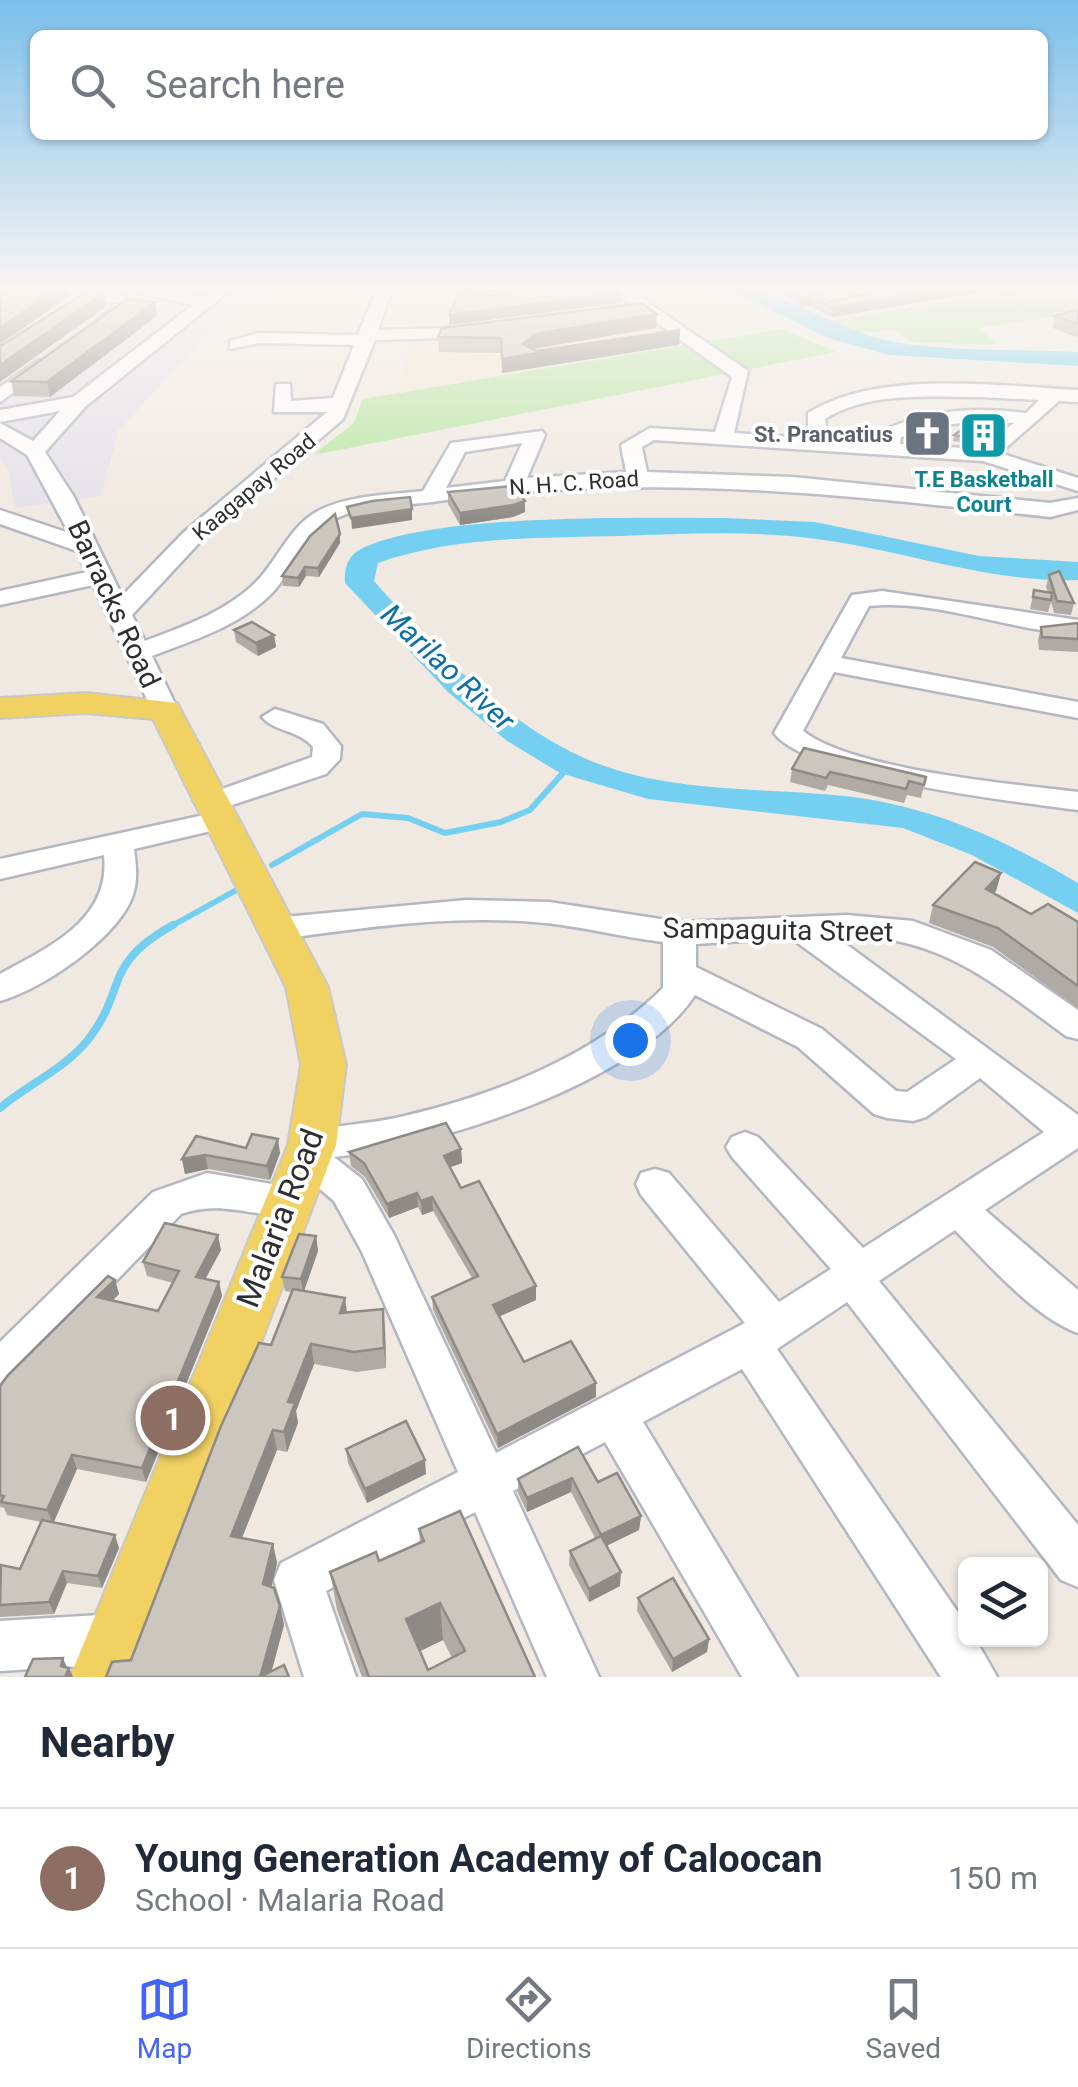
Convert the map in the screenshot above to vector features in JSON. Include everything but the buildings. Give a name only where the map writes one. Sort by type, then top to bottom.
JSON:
[{"type":"main road","points":[[0,708],[86,703],[165,710]]},
{"type":"main road","name":"Malaria Road","points":[[109,1658],[309,1150],[326,1092],[322,1030],[307,988],[165,710]]},
{"type":"street","points":[[0,396],[42,366]]},
{"type":"street","points":[[0,429],[35,452],[78,402],[124,366]]},
{"type":"street","name":"Kaagapay Road","points":[[119,614],[191,538],[325,427],[341,404],[356,366]]},
{"type":"street","points":[[723,438],[742,375],[729,366]]},
{"type":"street","points":[[282,388],[281,408],[341,404]]},
{"type":"street","points":[[819,446],[815,418],[834,406],[941,389],[1078,396]]},
{"type":"street","points":[[985,455],[1031,420],[1054,394]]},
{"type":"street","points":[[0,416],[78,402]]},
{"type":"street","points":[[890,450],[891,434],[932,421],[976,415],[1031,420]]},
{"type":"street","points":[[638,478],[630,450],[639,437],[661,434],[985,455],[1078,485]]},
{"type":"street","points":[[432,496],[458,447],[536,435],[513,487]]},
{"type":"street","name":"Barracks Road","points":[[35,452],[63,498],[165,710]]},
{"type":"street","name":"N. H. C. Road","points":[[137,653],[249,600],[268,583],[310,524],[322,514],[341,508],[513,487],[638,478],[1071,507]]},
{"type":"street","points":[[341,508],[348,481]]},
{"type":"street","points":[[0,516],[86,546]]},
{"type":"street","points":[[0,598],[101,576]]},
{"type":"street","points":[[1078,627],[1026,625],[886,597],[867,598],[855,604],[788,726],[797,745],[953,782],[1078,801]]},
{"type":"street","points":[[824,663],[1078,710]]},
{"type":"street","points":[[0,869],[118,843],[214,812],[316,768],[326,758],[327,746],[313,730],[275,717]]},
{"type":"street","points":[[0,989],[68,948],[100,921],[115,901],[121,883],[118,843]]},
{"type":"street","name":"Sampaguita Street","points":[[274,929],[364,916],[486,910],[534,911],[679,933],[868,927],[945,941],[1078,1026]]},
{"type":"street","points":[[330,1677],[298,1580],[615,1417],[762,1335],[1072,1139],[982,1060],[871,973],[800,929]]},
{"type":"street","points":[[309,1150],[359,1143],[428,1123],[599,1058],[663,1014],[680,992],[679,933]]},
{"type":"street","points":[[680,973],[810,1038],[887,1104],[913,1108],[982,1060]]},
{"type":"street","points":[[745,1148],[856,1275],[1078,1564]]},
{"type":"street","points":[[309,1150],[348,1190],[380,1247],[573,1677]]},
{"type":"street","points":[[655,1184],[762,1335],[971,1677]]},
{"type":"street","points":[[0,1370],[166,1203],[207,1189],[287,1200]]},
{"type":"street","points":[[960,1210],[1007,1257],[1078,1315]]},
{"type":"street","points":[[615,1417],[771,1677]]},
{"type":"street","points":[[0,1646],[109,1658]]},
{"type":"shaded area","points":[[0,366],[178,366],[118,431],[101,496],[15,508],[8,468],[0,459]]},
{"type":"shaded area","points":[[405,366],[555,366],[398,392]]},
{"type":"green space","points":[[559,366],[764,366],[313,455],[354,423],[363,399]]},
{"type":"waterway","name":"Marilao River","points":[[1078,571],[979,565],[815,530],[657,526],[447,538],[368,557],[359,575],[360,583],[379,605],[459,685],[519,734],[572,766],[648,788],[846,807],[912,819],[985,847],[1078,900]]},
{"type":"waterway","points":[[272,865],[362,814],[408,818],[445,833],[501,822],[530,810],[570,765]]},
{"type":"waterway","points":[[169,928],[240,888]]},
{"type":"waterway","points":[[169,928],[173,925]]},
{"type":"waterway","points":[[0,1108],[78,1051],[100,1023],[125,966],[150,939],[169,928]]},
{"type":"place","name":"St. Prancatius","points":[[928,434]]},
{"type":"place","name":"T.E Basketball Court","points":[[984,435]]},
{"type":"place","name":"Young Generation Academy of Caloocan","points":[[173,1418]]}]
